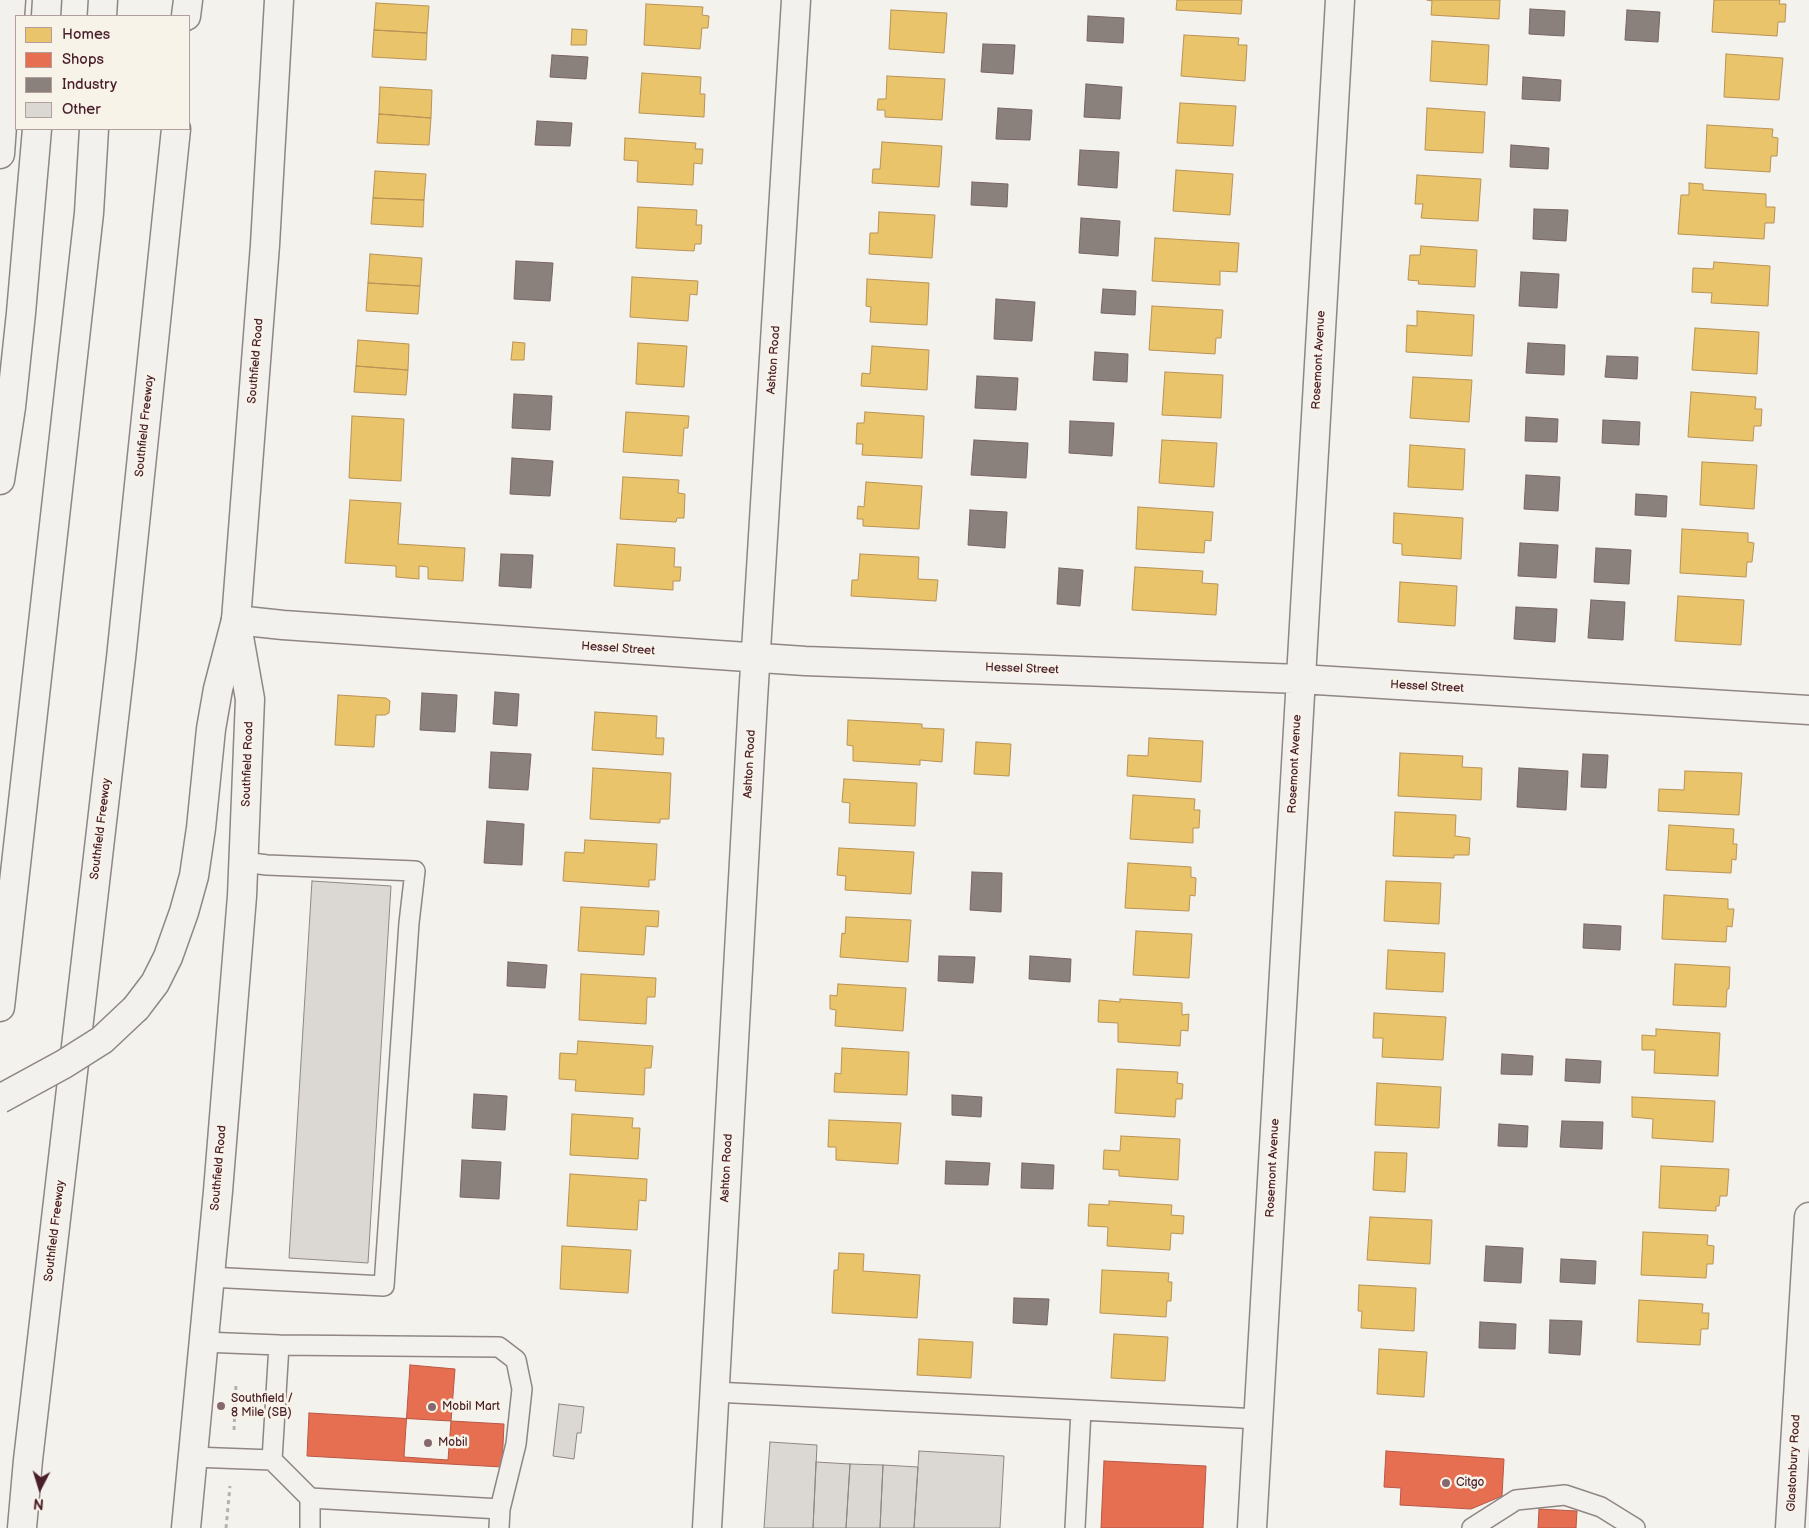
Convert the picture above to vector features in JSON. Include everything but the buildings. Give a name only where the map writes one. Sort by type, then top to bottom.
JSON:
[{"type":"main road","points":[[0,154],[11,0]]},
{"type":"main road","points":[[46,15],[47,0]]},
{"type":"main road","points":[[102,15],[103,0]]},
{"type":"main road","points":[[186,15],[188,0]]},
{"type":"main road","name":"Southfield Road","points":[[186,1528],[244,862],[250,699],[236,620],[265,245],[280,0]]},
{"type":"main road","name":"Ashton Road","points":[[706,1528],[796,0]]},
{"type":"main road","name":"Rosemont Avenue","points":[[1252,1528],[1340,0]]},
{"type":"main road","points":[[0,480],[11,406],[21,314],[36,130]]},
{"type":"main road","points":[[0,1007],[89,212],[94,130]]},
{"type":"main road","name":"Southfield Freeway","points":[[22,1528],[28,1460],[121,658],[176,130]]},
{"type":"main road","points":[[0,1099],[64,1064],[102,1040],[136,1008],[155,983],[168,957],[194,876],[201,828],[210,729],[218,688],[236,620]]},
{"type":"main road","name":"Hessel Street","points":[[236,620],[293,626],[756,658],[1300,679],[1809,710]]},
{"type":"main road","name":"Glastonbury Road","points":[[1790,1528],[1802,1466],[1809,1217]]},
{"type":"lane","points":[[209,1277],[384,1286],[408,933],[415,871],[267,865],[244,862]]},
{"type":"lane","points":[[203,1342],[279,1345],[499,1347],[516,1360],[522,1389],[516,1444],[500,1509],[498,1528]]},
{"type":"lane","points":[[272,1460],[279,1345]]},
{"type":"lane","points":[[714,1392],[1259,1419]]},
{"type":"lane","points":[[1075,1528],[1080,1410]]},
{"type":"lane","points":[[193,1457],[272,1460],[310,1498],[500,1509]]},
{"type":"lane","points":[[1472,1528],[1516,1500],[1565,1495],[1601,1507],[1635,1528]]},
{"type":"lane","points":[[310,1498],[310,1528]]},
{"type":"path","points":[[234,1424],[236,1382]]},
{"type":"path","points":[[226,1528],[230,1480]]},
{"type":"place","name":"Southfield / 8 Mile (SB)","points":[[221,1406]]},
{"type":"place","name":"Mobil Mart","points":[[432,1407]]},
{"type":"place","name":"Mobil","points":[[428,1443]]},
{"type":"place","name":"Citgo","points":[[1446,1483]]}]
